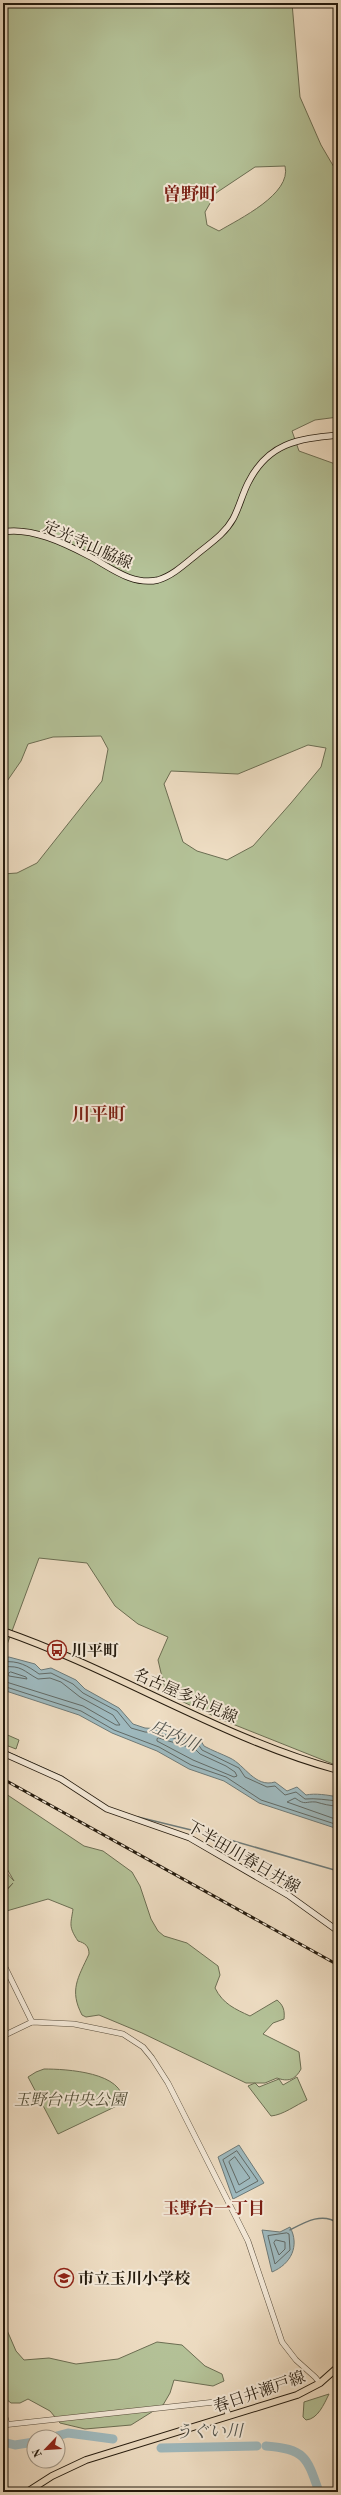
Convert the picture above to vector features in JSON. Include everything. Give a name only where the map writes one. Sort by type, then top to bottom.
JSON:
[{"type":"main road","name":"定光寺山脇線","points":[[3,532],[15,530],[29,532],[89,556],[130,578],[144,581],[158,580],[189,561],[221,534],[232,520],[253,475],[268,456],[297,440],[338,435]]},
{"type":"main road","name":"名古屋多治見線","points":[[3,1631],[92,1668],[286,1754],[338,1770]]},
{"type":"main road","name":"下半田川春日井線","points":[[3,1753],[62,1779],[107,1809],[190,1838],[288,1895],[338,1931]]},
{"type":"main road","name":"春日井瀬戸線","points":[[27,2492],[52,2476],[86,2460],[293,2396],[320,2383],[338,2367]]},
{"type":"street","points":[[3,1963],[32,2022]]},
{"type":"street","points":[[3,2036],[32,2022],[74,2024],[123,2034],[143,2046],[152,2058],[248,2241],[282,2342],[296,2360],[320,2383]]},
{"type":"street","points":[[3,2410],[5,2425],[215,2402],[225,2407],[229,2416]]},
{"type":"green space","points":[[3,3],[292,3],[300,97],[321,145],[338,174],[338,417],[315,420],[292,431],[299,451],[338,465],[338,1766],[220,1719],[166,1694],[158,1660],[168,1637],[138,1624],[115,1606],[87,1563],[39,1558],[5,1650],[3,1650],[3,874],[17,873],[37,863],[102,781],[108,749],[101,736],[53,737],[28,744],[21,761],[3,787]],"holes":[[[285,166],[285,176],[280,186],[272,196],[251,213],[219,231],[207,225],[205,212],[216,193],[255,167]],[[308,745],[326,748],[321,767],[253,846],[227,860],[197,851],[183,842],[164,784],[171,771],[238,774]]]},
{"type":"green space","points":[[3,1733],[19,1740],[16,1749],[3,1744]]},
{"type":"green space","points":[[3,1792],[84,1846],[103,1851],[132,1872],[140,1886],[151,1919],[158,1931],[164,1936],[187,1943],[218,1966],[220,1975],[215,1988],[218,1994],[226,2002],[239,2011],[250,2016],[277,2000],[284,2010],[284,2019],[273,2023],[263,2034],[299,2052],[301,2069],[296,2076],[288,2080],[277,2078],[265,2083],[246,2083],[142,2033],[99,2015],[86,2017],[82,2015],[76,1998],[76,1984],[89,1951],[86,1945],[78,1941],[71,1928],[73,1909],[48,1899],[3,1912],[3,1895],[13,1883],[3,1893],[3,1869],[14,1881],[3,1862]]},
{"type":"green space","name":"玉野台中央公園","points":[[44,2069],[66,2070],[92,2074],[105,2079],[115,2085],[121,2093],[123,2103],[58,2134],[28,2077]]},
{"type":"green space","points":[[297,2077],[307,2100],[285,2112],[271,2116],[248,2086],[255,2083],[259,2087],[279,2079],[283,2085]]},
{"type":"green space","points":[[3,2321],[16,2351],[24,2360],[49,2358],[76,2364],[118,2359],[157,2342],[182,2345],[205,2366],[222,2374],[224,2381],[213,2386],[174,2380],[170,2393],[163,2405],[131,2425],[85,2429],[60,2423],[50,2411],[28,2399],[20,2403],[11,2403],[6,2399],[3,2389]]},
{"type":"green space","points":[[329,2394],[320,2410],[314,2417],[306,2420],[303,2417],[304,2402]]},
{"type":"water","name":"庄内川","points":[[9,1657],[35,1664],[41,1670],[51,1668],[76,1680],[85,1689],[119,1708],[133,1724],[145,1728],[161,1729],[185,1738],[201,1741],[204,1746],[235,1761],[256,1779],[262,1782],[275,1782],[287,1791],[297,1787],[306,1795],[317,1794],[338,1797],[338,1829],[259,1803],[224,1781],[189,1769],[157,1751],[112,1733],[79,1715],[3,1690],[3,1658]]},
{"type":"water","points":[[239,2145],[264,2183],[233,2199],[218,2157]]},
{"type":"water","points":[[290,2227],[294,2241],[292,2254],[279,2269],[272,2272],[262,2230],[280,2232]]},
{"type":"waterway","points":[[3,1750],[63,1777],[73,1784]]},
{"type":"waterway","points":[[138,1817],[224,1838]]},
{"type":"waterway","points":[[230,1840],[338,1871]]},
{"type":"waterway","points":[[290,2230],[308,2221],[320,2218],[326,2218],[338,2223]]},
{"type":"waterway","name":"うぐい川","points":[[66,2434],[113,2439]]},
{"type":"waterway","name":"うぐい川","points":[[3,2442],[15,2445],[26,2443]]},
{"type":"waterway","name":"うぐい川","points":[[161,2448],[257,2446]]},
{"type":"waterway","name":"うぐい川","points":[[266,2446],[279,2447],[297,2453],[303,2457],[311,2470],[319,2492]]},
{"type":"railway","points":[[3,1779],[338,1965]]},
{"type":"place","name":"川平町","points":[[57,1650]]},
{"type":"place","name":"市立玉川小学校","points":[[64,2278]]},
{"type":"district","name":"曽野町","points":[[190,194]]},
{"type":"district","name":"川平町","points":[[99,1114]]},
{"type":"district","name":"玉野台一丁目","points":[[214,2208]]}]
